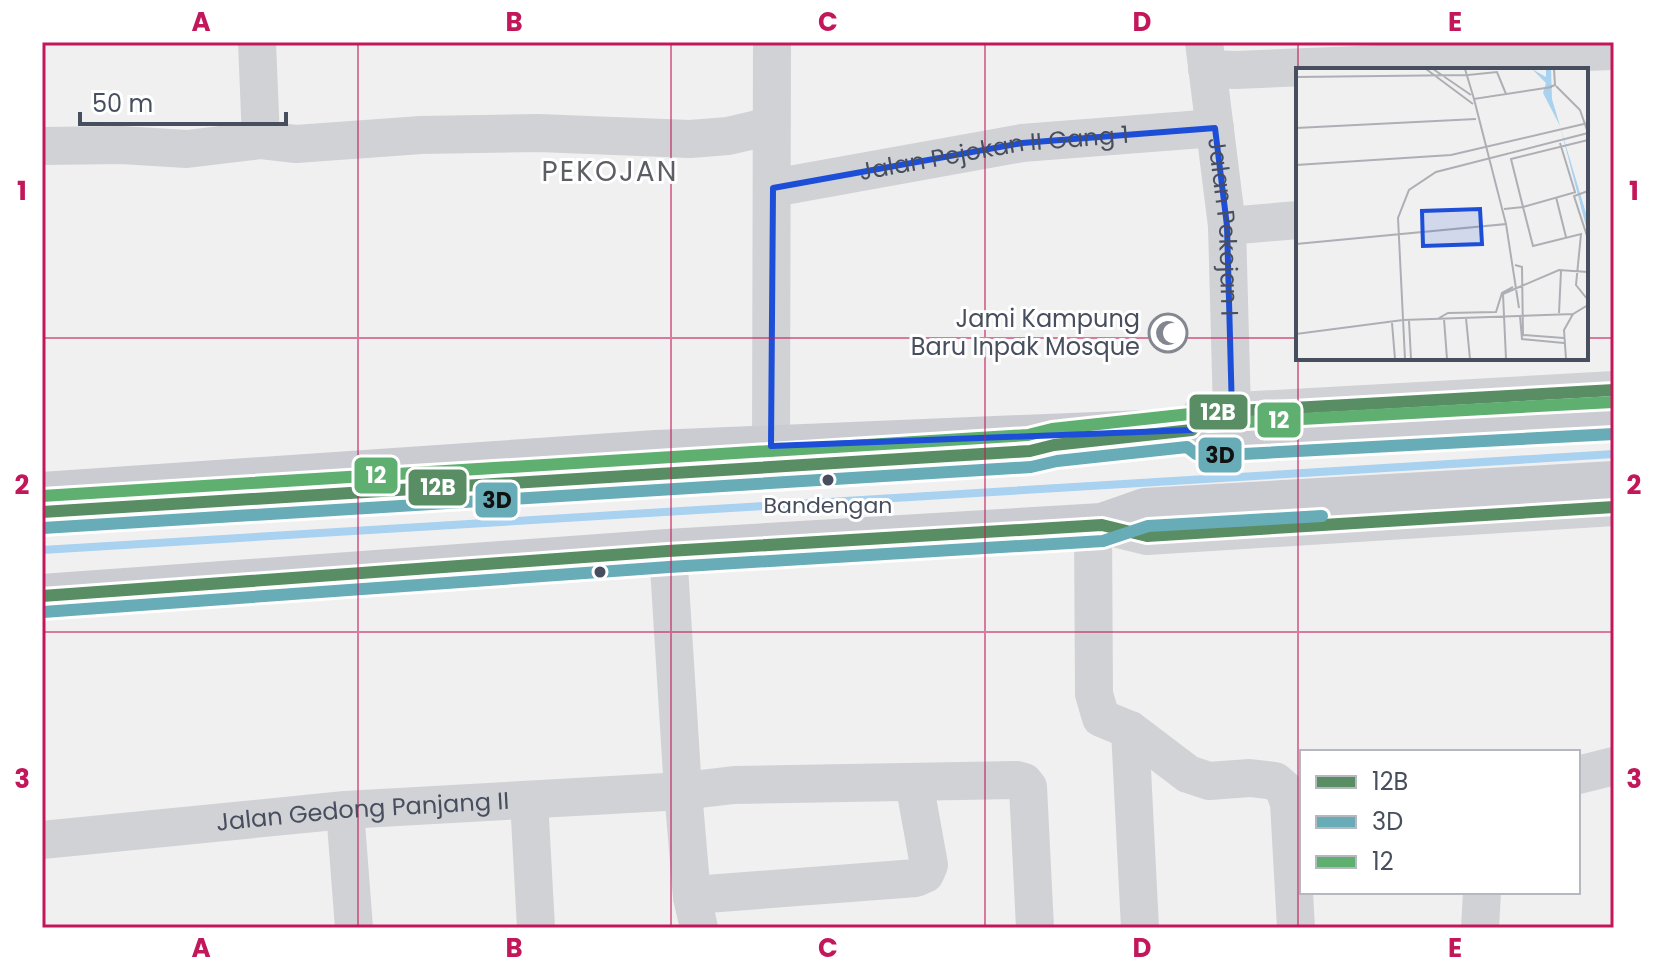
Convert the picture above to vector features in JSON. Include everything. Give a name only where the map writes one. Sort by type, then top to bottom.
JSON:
[{"type":"main road","points":[[42,494],[771,446],[1192,430],[1204,440],[1235,426],[1614,418]]},
{"type":"main road","points":[[42,596],[668,551],[1097,526],[1145,510],[1614,483]]},
{"type":"street","points":[[257,42],[261,140]]},
{"type":"street","points":[[771,446],[772,42]]},
{"type":"street","points":[[1206,56],[1236,70],[1479,60],[1493,49],[1614,51]]},
{"type":"street","name":"Jalan Pekojan I","points":[[1206,56],[1227,226],[1235,426]]},
{"type":"street","points":[[42,146],[121,145],[187,149],[261,140],[296,144],[421,135],[538,133],[690,139],[728,136],[771,126]]},
{"type":"street","name":"Jalan Pejokan II Gang 1","points":[[773,188],[1022,143],[1215,128]]},
{"type":"street","points":[[1227,226],[1296,220]]},
{"type":"street","points":[[1235,426],[1614,390]]},
{"type":"street","points":[[1296,928],[1289,803],[1284,789],[1275,781],[1196,778],[1179,770],[1130,730],[1101,718],[1095,703],[1097,526],[1147,536],[1614,507]]},
{"type":"street","points":[[668,551],[683,791],[695,913]]},
{"type":"street","points":[[1130,730],[1140,928]]},
{"type":"street","points":[[1580,774],[1614,766]]},
{"type":"street","points":[[695,913],[707,894],[916,878],[925,874],[929,865],[914,782]]},
{"type":"street","name":"Jalan Gedong Panjang II","points":[[42,840],[345,810],[683,791],[734,785],[1024,782],[1028,787],[1035,928]]},
{"type":"street","points":[[529,800],[536,928]]},
{"type":"street","points":[[345,810],[354,928]]},
{"type":"street","points":[[1480,928],[1482,894]]},
{"type":"highlighted area","points":[[1215,128],[1227,226],[1232,412],[1202,413],[1192,430],[771,446],[773,188],[1022,143]]},
{"type":"waterway","points":[[42,550],[1614,454]]},
{"type":"transit line","name":"12B","points":[[42,512],[1030,451],[1054,445],[1192,430],[1202,413],[1614,390]]},
{"type":"transit line","name":"12","points":[[42,496],[1028,435],[1052,429],[1190,414],[1200,416],[1209,424],[1613,402]]},
{"type":"transit line","name":"3D","points":[[43,528],[1031,467],[1057,461],[1187,447],[1205,456],[1614,434]]},
{"type":"transit line","name":"12B","points":[[42,596],[668,551],[1102,525],[1147,536],[1614,507]]},
{"type":"transit line","name":"3D","points":[[43,612],[669,567],[1103,541],[1148,526],[1322,516]]},
{"type":"place","name":"Jami Kampung Baru Inpak Mosque","points":[[1168,333]]},
{"type":"place","name":"Bandengan","points":[[828,480]]},
{"type":"district","name":"PEKOJAN","points":[[610,171]]}]
